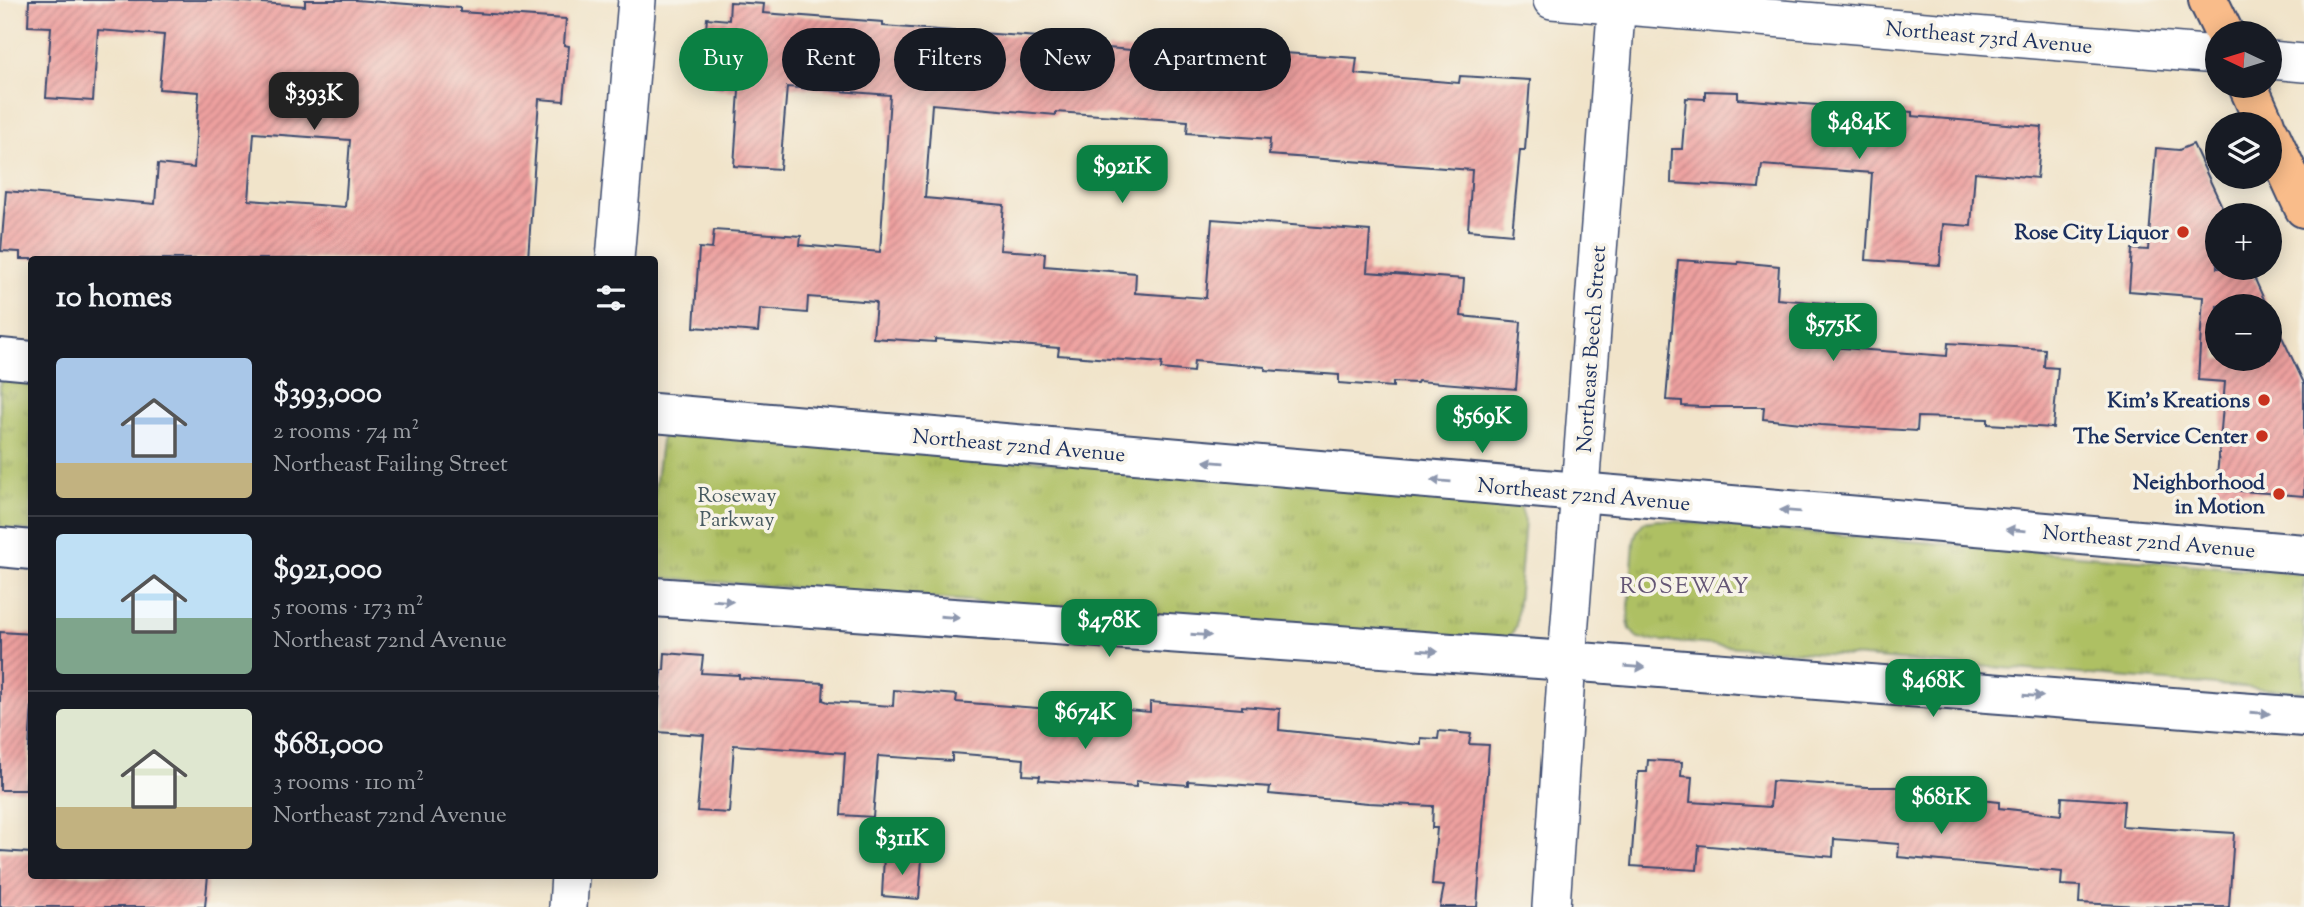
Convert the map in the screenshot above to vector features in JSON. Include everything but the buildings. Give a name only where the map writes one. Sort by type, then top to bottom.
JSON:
[{"type":"main road","points":[[2208,0],[2218,21]]},
{"type":"main road","points":[[2282,160],[2304,208]]},
{"type":"street","points":[[615,256],[638,0]]},
{"type":"street","name":"Northeast 73rd Avenue","points":[[1552,0],[1617,3],[2205,54]]},
{"type":"street","name":"Northeast Beech Street","points":[[1551,907],[1617,3]]},
{"type":"street","points":[[2282,61],[2304,62]]},
{"type":"street","points":[[0,358],[28,360]]},
{"type":"street","name":"Northeast 72nd Avenue","points":[[658,414],[2304,554]]},
{"type":"street","points":[[0,547],[28,550]]},
{"type":"street","points":[[658,597],[1567,661],[2304,717]]},
{"type":"street","points":[[568,907],[570,879]]},
{"type":"green space","points":[[0,371],[28,374],[28,531],[0,528]]},
{"type":"green space","name":"Roseway Parkway","points":[[670,429],[1519,502],[1525,521],[1516,626],[1510,637],[1502,641],[662,578],[658,575],[658,465],[664,434]]},
{"type":"green space","points":[[1659,520],[2304,574],[2304,692],[1638,639],[1630,629],[1628,621],[1634,541],[1644,522]]},
{"type":"place","name":"Rose City Liquor","points":[[2183,232]]},
{"type":"place","name":"Kim's Kreations","points":[[2264,400]]},
{"type":"place","name":"The Service Center","points":[[2262,436]]},
{"type":"place","name":"Neighborhood in Motion","points":[[2279,494]]},
{"type":"district","name":"ROSEWAY","points":[[1685,585]]}]
